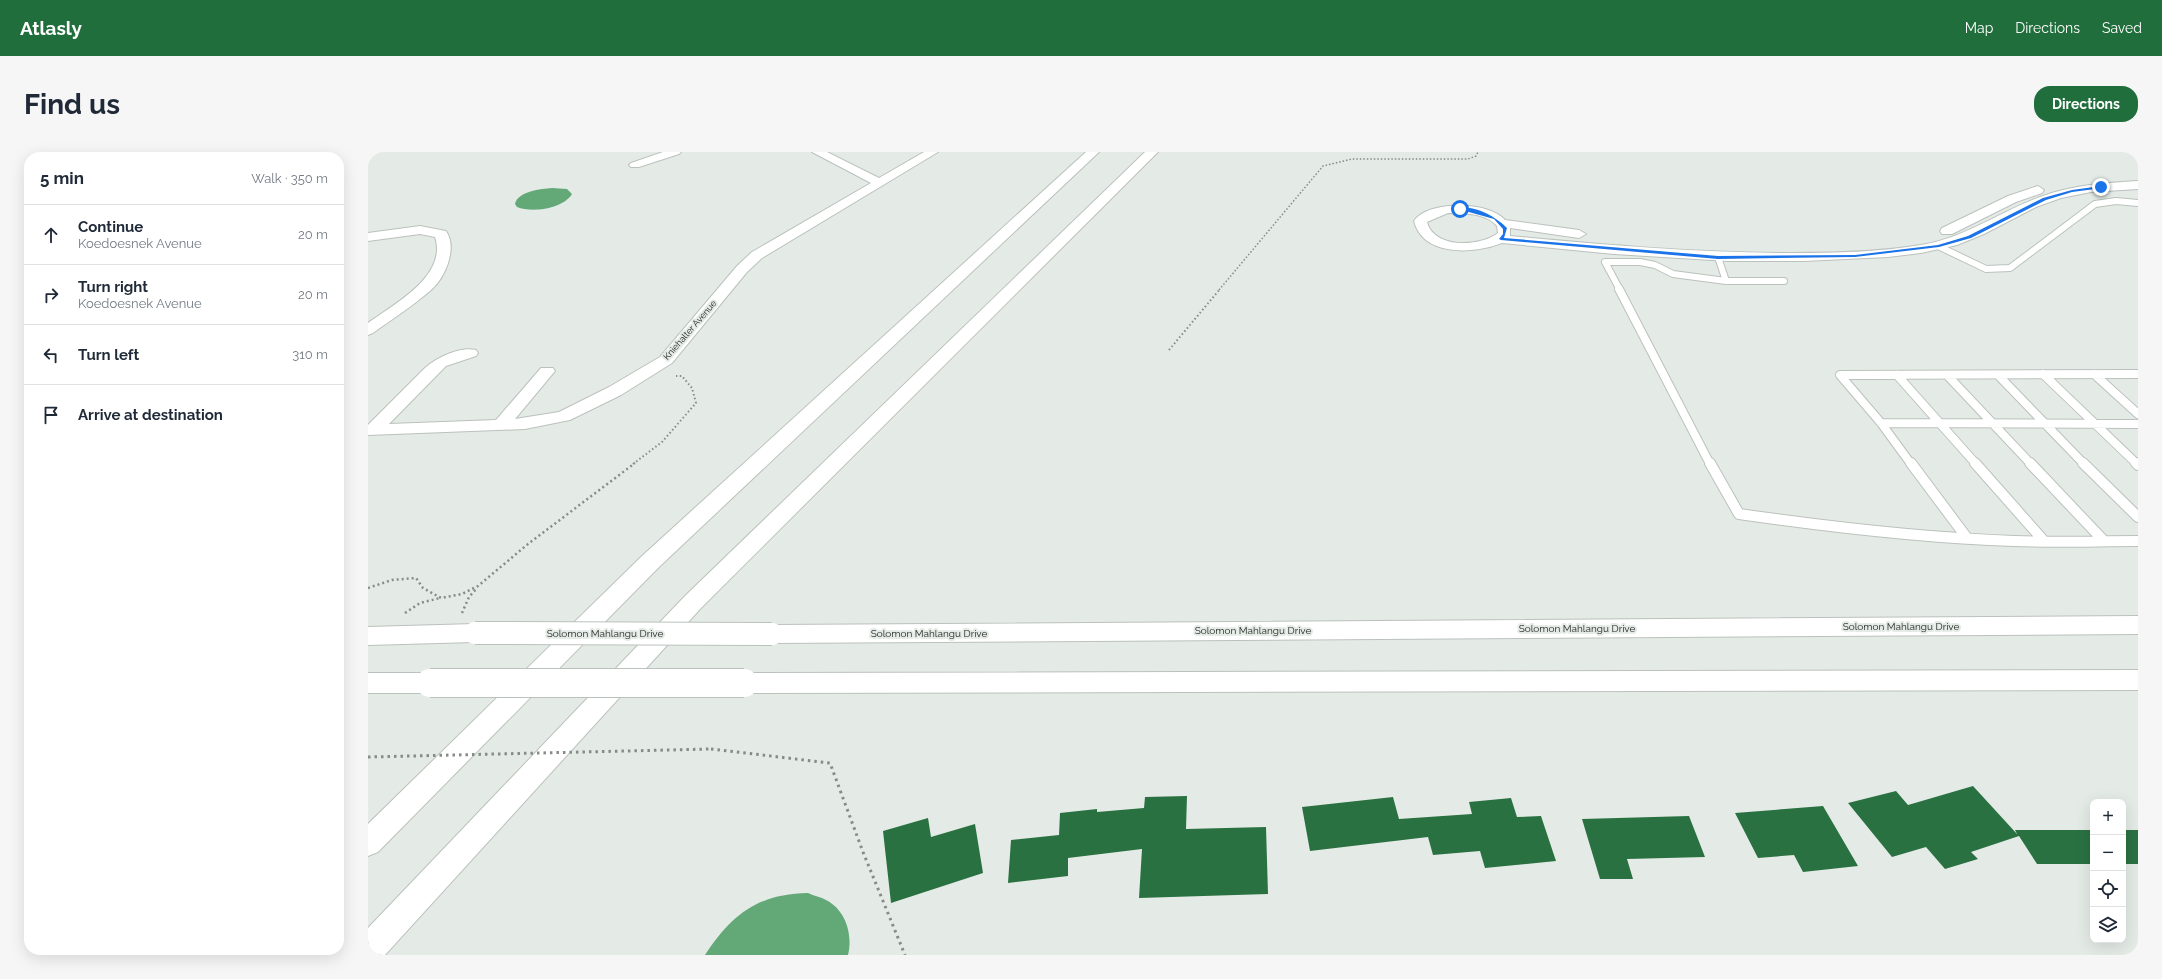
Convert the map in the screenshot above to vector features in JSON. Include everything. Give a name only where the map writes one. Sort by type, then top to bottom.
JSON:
[{"type":"main road","points":[[368,843],[650,562],[1093,152]]},
{"type":"main road","points":[[368,951],[693,602],[1152,152]]},
{"type":"main road","name":"Solomon Mahlangu Drive","points":[[368,636],[464,633],[772,634],[2138,624]]},
{"type":"main road","points":[[368,683],[2138,680]]},
{"type":"street","points":[[635,165],[675,152]]},
{"type":"street","points":[[818,152],[878,182]]},
{"type":"street","name":"Kniehalter Avenue","points":[[372,429],[501,425],[548,421],[564,416],[603,397],[666,360],[742,269],[757,255],[878,182],[932,152]]},
{"type":"street","points":[[2138,175],[2065,183],[2037,190],[2012,199],[1952,230],[1894,243],[1781,248],[1720,247],[1593,235],[1502,223],[1486,214],[1460,209],[1435,212],[1426,216],[1420,221],[1420,228],[1425,234],[1447,245],[1459,247],[1484,246],[1501,239],[1718,257],[1855,256],[1938,246],[1970,237],[2044,199],[2079,190],[2138,186]]},
{"type":"street","points":[[1501,239],[1505,234],[1505,228],[1502,223]]},
{"type":"street","points":[[368,237],[420,230],[441,234],[443,239],[439,268],[434,279],[426,287],[368,330]]},
{"type":"street","points":[[372,429],[440,363],[470,353]]},
{"type":"street","points":[[501,425],[547,371]]},
{"type":"lane","points":[[1938,246],[1986,268],[2010,268],[2095,204],[2116,201],[2138,203]]},
{"type":"lane","points":[[1718,257],[1726,281]]},
{"type":"lane","points":[[1784,281],[1726,281],[1673,274],[1655,265],[1640,262],[1605,262],[1712,467],[1739,514],[1848,529],[1967,538],[2044,541],[2138,541]]},
{"type":"lane","points":[[1998,374],[2043,423],[2138,517]]},
{"type":"lane","points":[[2043,374],[2138,465]]},
{"type":"lane","points":[[2094,374],[2138,414]]},
{"type":"lane","points":[[1967,538],[1881,423],[1840,375],[2138,374]]},
{"type":"lane","points":[[1897,375],[2044,541]]},
{"type":"lane","points":[[1947,375],[2104,541]]},
{"type":"lane","points":[[1881,423],[2138,424]]},
{"type":"path","points":[[1169,350],[1323,166],[1352,159],[1468,159],[1476,156],[1478,152]]},
{"type":"path","points":[[464,633],[457,629],[469,597],[478,586],[528,544],[662,442],[696,403],[692,388],[688,381],[682,376],[676,376]]},
{"type":"path","points":[[368,588],[392,580],[416,578],[423,588],[441,598]]},
{"type":"path","points":[[403,614],[420,603],[462,594],[478,586]]},
{"type":"path","points":[[368,757],[711,749],[830,763],[863,852],[905,955]]},
{"type":"shaded area","points":[[552,188],[567,189],[572,194],[562,203],[547,208],[531,210],[523,209],[517,207],[515,204],[520,196],[525,193]]},
{"type":"shaded area","points":[[808,893],[824,899],[833,904],[839,910],[849,931],[848,955],[705,955],[725,928],[748,909],[775,897]]},
{"type":"building","points":[[1973,786],[2017,834],[2015,830],[2090,830],[2090,864],[2037,864],[2019,836],[1971,852],[1978,859],[1945,869],[1926,847],[1892,857],[1848,803],[1896,791],[1908,805]]},
{"type":"building","points":[[1187,796],[1186,829],[1266,827],[1268,894],[1139,898],[1142,849],[1068,858],[1068,876],[1008,883],[1011,840],[1059,835],[1060,813],[1097,809],[1097,812],[1144,808],[1145,797]]},
{"type":"building","points":[[1393,797],[1399,819],[1472,814],[1469,802],[1511,798],[1517,817],[1541,816],[1556,861],[1485,868],[1480,851],[1433,855],[1428,837],[1310,851],[1302,807]]},
{"type":"building","points":[[1823,806],[1858,866],[1803,872],[1794,855],[1758,858],[1735,813]]},
{"type":"building","points":[[1689,816],[1705,857],[1627,859],[1633,879],[1600,879],[1582,819]]},
{"type":"building","points":[[928,818],[931,837],[975,824],[983,873],[891,903],[883,831]]},
{"type":"building","points":[[2126,830],[2138,830],[2138,864],[2126,864]]},
{"type":"route","points":[[1460,209],[1474,210],[1496,218],[1505,228],[1505,234],[1501,239],[1632,252],[1718,257],[1768,258],[1855,256],[1938,246],[1970,237],[2044,199],[2072,191],[2101,187]]}]
